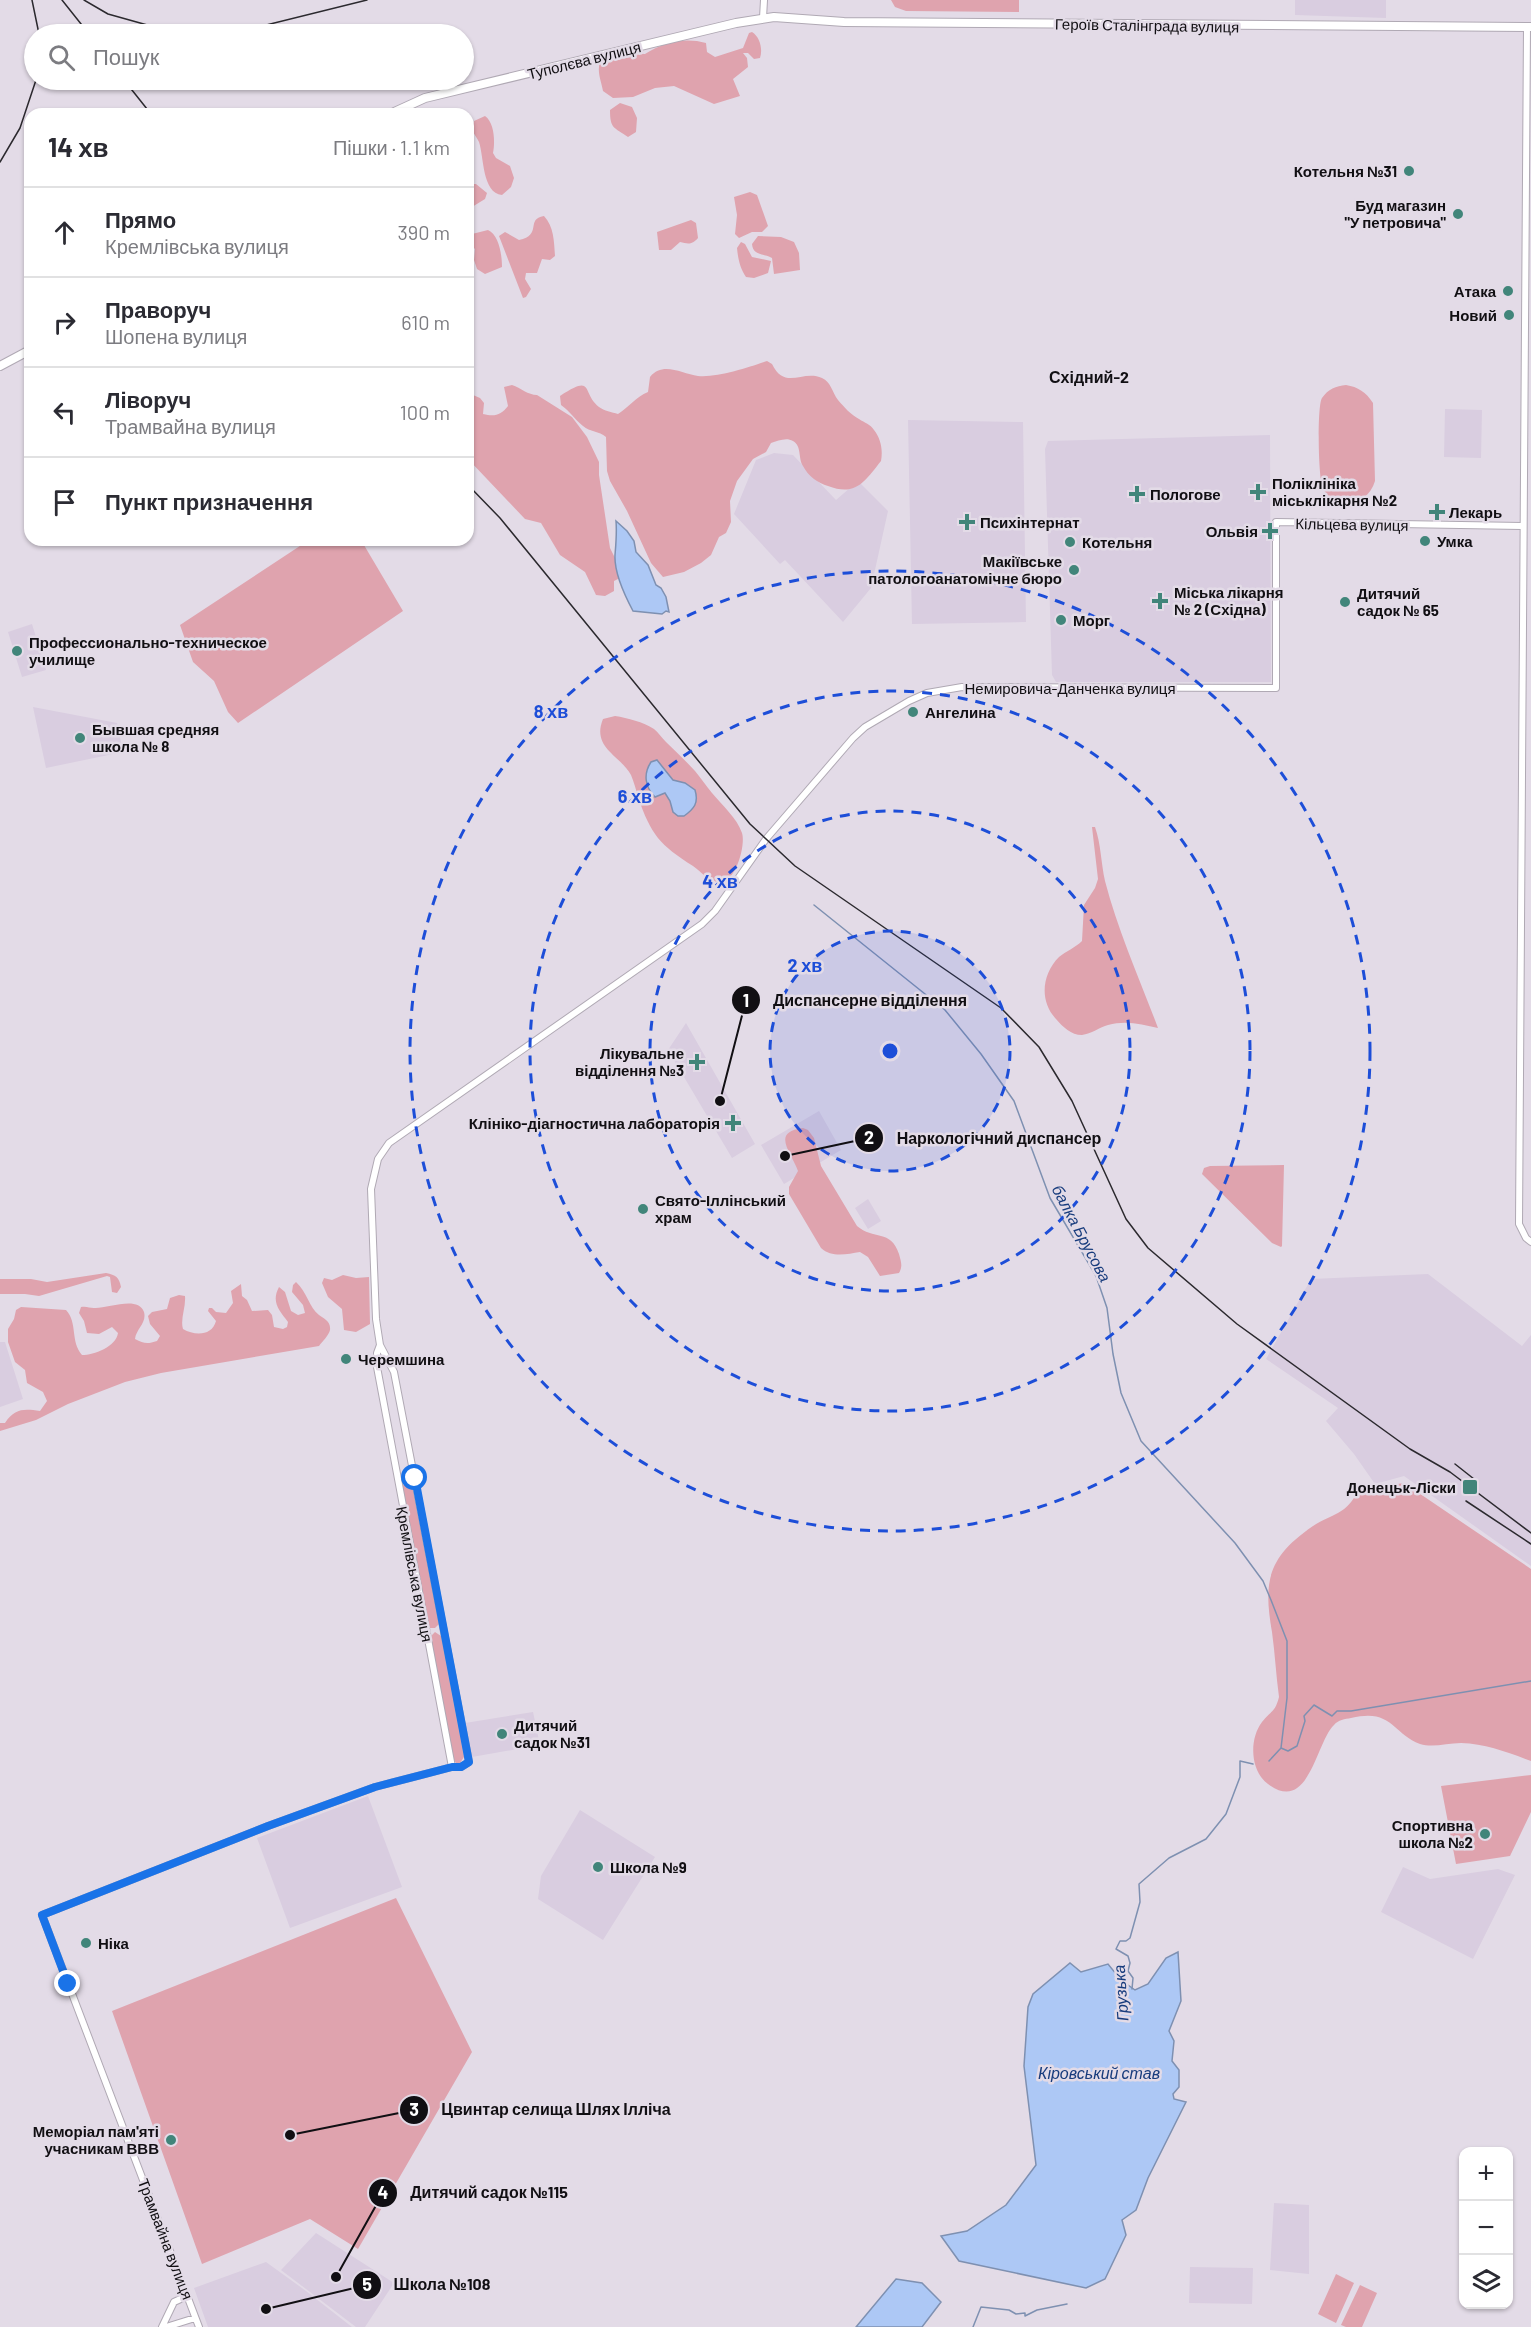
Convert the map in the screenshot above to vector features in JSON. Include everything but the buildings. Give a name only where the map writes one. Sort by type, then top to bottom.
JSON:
[{"type":"main road","name":"Героїв Сталінграда вулиця","points":[[763,18],[844,22],[1529,27]]},
{"type":"main road","name":"Туполєва вулиця","points":[[474,86],[763,18]]},
{"type":"main road","name":"Туполєва вулиця","points":[[403,108],[425,98],[459,90]]},
{"type":"main road","points":[[0,366],[24,353]]},
{"type":"street","points":[[763,18],[764,0]]},
{"type":"street","points":[[1529,27],[1522,526],[1519,1224],[1526,1238],[1531,1242]]},
{"type":"street","name":"Кільцева вулиця","points":[[1276,688],[1276,522],[1522,526]]},
{"type":"street","name":"Немировича-Данченка вулиця","points":[[389,1143],[702,924],[715,911],[775,828],[837,754],[865,727],[890,711],[927,693],[962,687],[1276,688]]},
{"type":"street","name":"Кремлівська вулиця","points":[[380,1345],[377,1353],[377,1367],[452,1767],[461,1767],[469,1762],[394,1372],[380,1345],[376,1319],[371,1189],[378,1160],[389,1143]]},
{"type":"street","name":"Трамвайна вулиця","points":[[199,2327],[42,1915],[268,1826],[375,1787],[452,1767]]},
{"type":"street","points":[[164,2327],[174,2302],[187,2296]]},
{"type":"street","points":[[164,2327],[195,2318]]},
{"type":"shaded area","points":[[891,0],[1019,0],[1019,12],[906,11],[895,7]]},
{"type":"shaded area","points":[[1295,0],[1386,0],[1386,18],[1295,15]]},
{"type":"shaded area","points":[[752,32],[759,40],[761,55],[760,58],[754,59],[748,53],[743,53],[747,58],[748,67],[733,79],[740,96],[714,104],[674,86],[655,88],[633,97],[613,98],[603,91],[599,67],[605,58],[611,55],[645,54],[660,46],[690,40],[706,43],[707,52],[715,57],[743,48],[749,33]]},
{"type":"shaded area","points":[[620,103],[632,107],[637,118],[636,132],[628,137],[614,127],[611,121],[610,110]]},
{"type":"shaded area","points":[[485,116],[488,119],[494,139],[493,153],[496,158],[510,166],[514,178],[511,187],[502,195],[495,193],[487,181],[479,142],[474,133],[474,121]]},
{"type":"shaded area","points":[[474,184],[487,193],[485,199],[474,206]]},
{"type":"shaded area","points":[[750,192],[757,195],[768,226],[762,232],[752,232],[739,238],[735,234],[737,215],[734,197]]},
{"type":"shaded area","points":[[544,216],[552,230],[555,256],[550,260],[542,259],[537,273],[526,273],[525,279],[531,289],[523,298],[499,236],[505,232],[519,240],[526,238],[532,231],[535,220]]},
{"type":"shaded area","points":[[691,220],[696,223],[698,238],[694,242],[680,242],[671,250],[659,250],[657,232]]},
{"type":"shaded area","points":[[488,230],[495,236],[502,267],[485,274],[477,269],[474,260],[474,234]]},
{"type":"shaded area","points":[[758,236],[781,237],[794,242],[799,253],[800,270],[774,274],[772,258],[754,251],[752,244]]},
{"type":"shaded area","points":[[741,242],[745,244],[752,257],[771,261],[768,273],[754,278],[746,277],[737,252]]},
{"type":"shaded area","points":[[767,361],[777,372],[789,378],[815,376],[825,380],[845,408],[871,426],[876,433],[881,445],[881,461],[859,485],[846,490],[838,489],[821,483],[808,473],[802,463],[796,443],[785,439],[771,443],[766,452],[753,459],[737,481],[730,501],[731,522],[726,533],[719,537],[711,555],[684,572],[663,577],[651,563],[610,481],[607,471],[606,437],[580,424],[561,405],[560,396],[571,389],[583,386],[599,407],[618,414],[648,392],[650,377],[655,372],[667,369],[706,376],[733,372]]},
{"type":"shaded area","points":[[512,385],[537,395],[572,417],[587,437],[599,462],[610,548],[616,560],[620,578],[614,581],[614,591],[605,596],[596,595],[585,572],[560,555],[541,523],[525,519],[474,465],[474,395],[484,403],[483,414],[497,414],[508,406],[504,387]]},
{"type":"shaded area","points":[[1346,385],[1361,391],[1373,403],[1375,481],[1366,496],[1352,503],[1336,501],[1329,497],[1323,489],[1319,458],[1322,398],[1332,388]]},
{"type":"shaded area","points":[[1445,409],[1482,410],[1481,458],[1444,457]]},
{"type":"shaded area","name":"Психінтернат","points":[[908,420],[1023,422],[1026,622],[912,624]]},
{"type":"shaded area","name":"Міська лікарня № 2 (Східна)","points":[[1270,435],[1271,682],[1056,682],[1052,675],[1045,449],[1048,441]]},
{"type":"shaded area","points":[[774,453],[793,455],[836,500],[858,481],[888,511],[871,588],[843,622],[785,560],[780,564],[734,514],[756,460]]},
{"type":"shaded area","points":[[300,546],[365,546],[403,611],[238,723],[228,712],[214,681],[193,662],[180,625]]},
{"type":"shaded area","points":[[32,624],[46,670],[22,677],[8,632]]},
{"type":"shaded area","name":"Бывшая средняя школа № 8","points":[[33,707],[117,723],[123,752],[46,768]]},
{"type":"shaded area","points":[[615,716],[640,722],[656,730],[695,771],[737,822],[743,839],[741,854],[735,870],[725,881],[716,882],[709,879],[672,852],[652,830],[631,775],[609,751],[601,737],[600,729],[603,719]]},
{"type":"shaded area","points":[[1092,827],[1095,827],[1097,833],[1105,881],[1116,918],[1158,1028],[1121,1023],[1078,1035],[1061,1025],[1047,1004],[1045,988],[1049,971],[1059,957],[1082,941],[1084,905],[1098,879]]},
{"type":"shaded area","points":[[686,1023],[755,1144],[732,1158],[668,1050]]},
{"type":"shaded area","points":[[819,1111],[841,1150],[784,1184],[761,1145]]},
{"type":"shaded area","points":[[803,1128],[808,1130],[814,1138],[821,1166],[857,1226],[869,1233],[886,1238],[896,1246],[901,1264],[899,1273],[880,1276],[868,1257],[860,1252],[835,1254],[821,1248],[789,1194],[789,1187],[798,1171],[785,1139],[787,1134],[793,1130]]},
{"type":"shaded area","points":[[1284,1165],[1281,1247],[1272,1243],[1202,1174],[1204,1168],[1210,1166]]},
{"type":"shaded area","points":[[868,1199],[881,1221],[868,1229],[855,1208]]},
{"type":"shaded area","points":[[106,1273],[118,1279],[121,1287],[117,1293],[112,1292],[110,1277],[107,1276],[39,1296],[0,1294],[0,1279],[31,1279],[47,1282]]},
{"type":"shaded area","points":[[1428,1274],[1522,1346],[1531,1335],[1531,1566],[1404,1476],[1375,1484],[1354,1454],[1326,1421],[1338,1408],[1266,1359],[1311,1279]]},
{"type":"shaded area","points":[[343,1275],[356,1278],[369,1277],[370,1324],[356,1332],[344,1330],[342,1309],[328,1297],[322,1283],[324,1278],[332,1280]]},
{"type":"shaded area","points":[[296,1282],[316,1312],[329,1324],[329,1332],[319,1346],[161,1373],[125,1382],[68,1404],[36,1420],[0,1431],[0,1423],[5,1423],[16,1412],[40,1411],[47,1401],[43,1392],[27,1383],[25,1370],[15,1362],[8,1342],[8,1329],[16,1310],[21,1307],[66,1310],[72,1321],[78,1350],[82,1355],[87,1355],[109,1346],[118,1333],[112,1327],[99,1334],[87,1333],[79,1313],[81,1307],[100,1308],[135,1304],[141,1307],[145,1316],[135,1339],[151,1343],[157,1341],[160,1336],[150,1324],[148,1316],[152,1312],[167,1309],[170,1298],[185,1296],[183,1329],[198,1334],[211,1330],[214,1326],[216,1321],[208,1311],[209,1308],[216,1312],[226,1313],[233,1303],[231,1291],[241,1284],[242,1296],[247,1300],[252,1311],[268,1310],[272,1315],[274,1327],[283,1329],[287,1327],[288,1322],[276,1302],[279,1287],[285,1292],[291,1311],[298,1315],[305,1313],[303,1305],[292,1292]]},
{"type":"shaded area","points":[[0,1342],[5,1342],[23,1399],[0,1407]]},
{"type":"shaded area","points":[[410,1483],[414,1486],[439,1624],[435,1628],[430,1628],[428,1625],[403,1489],[403,1485]]},
{"type":"shaded area","points":[[1404,1483],[1531,1569],[1531,1761],[1479,1745],[1420,1744],[1383,1719],[1365,1716],[1344,1719],[1336,1723],[1302,1783],[1293,1790],[1282,1791],[1262,1778],[1253,1754],[1258,1729],[1274,1709],[1279,1697],[1268,1598],[1272,1572],[1286,1548],[1313,1526],[1344,1509],[1358,1490]]},
{"type":"shaded area","points":[[435,1632],[441,1636],[464,1757],[460,1763],[454,1760],[430,1637]]},
{"type":"shaded area","name":"Дитячий садок №31","points":[[533,1712],[540,1745],[472,1757],[465,1723]]},
{"type":"shaded area","name":"Спортивна школа №2","points":[[1531,1775],[1531,1812],[1510,1856],[1456,1864],[1441,1786]]},
{"type":"shaded area","points":[[368,1796],[402,1887],[290,1928],[257,1838]]},
{"type":"shaded area","name":"Школа №9","points":[[580,1810],[655,1857],[603,1940],[538,1899],[541,1876]]},
{"type":"shaded area","points":[[1403,1867],[1430,1879],[1498,1869],[1515,1875],[1473,1959],[1381,1912]]},
{"type":"shaded area","points":[[396,1898],[472,2052],[358,2249],[310,2219],[202,2264],[112,2011]]},
{"type":"shaded area","points":[[1274,2203],[1309,2205],[1309,2274],[1270,2270]]},
{"type":"shaded area","points":[[316,2233],[394,2283],[365,2327],[356,2327],[281,2270]]},
{"type":"shaded area","points":[[266,2262],[352,2327],[208,2327],[194,2288]]},
{"type":"shaded area","points":[[1190,2267],[1253,2268],[1252,2304],[1189,2303]]},
{"type":"shaded area","points":[[1336,2274],[1354,2283],[1336,2323],[1318,2314]]},
{"type":"shaded area","points":[[1360,2285],[1377,2293],[1362,2327],[1341,2325]]},
{"type":"water","points":[[616,521],[627,531],[634,541],[636,552],[648,565],[656,585],[661,588],[666,597],[669,612],[662,614],[633,611],[616,569]]},
{"type":"water","points":[[657,760],[673,780],[685,783],[695,790],[695,805],[684,816],[678,816],[673,812],[665,793],[655,797],[649,789],[646,780],[647,771],[651,762]]},
{"type":"water","name":"Кіровський став","points":[[1178,1952],[1181,2001],[1169,2031],[1174,2041],[1172,2061],[1179,2070],[1179,2087],[1173,2094],[1174,2099],[1186,2102],[1148,2178],[1136,2210],[1122,2220],[1126,2235],[1105,2279],[1086,2288],[959,2261],[941,2236],[967,2231],[1006,2205],[1036,2165],[1024,2066],[1028,2007],[1033,1994],[1070,1963],[1081,1972],[1108,1964],[1121,1980],[1135,1990],[1148,1984],[1166,1958]]},
{"type":"water","points":[[896,2279],[922,2283],[941,2302],[922,2327],[856,2327]]},
{"type":"waterway","name":"балка Брусова","points":[[814,905],[945,1010],[981,1054],[1014,1101],[1050,1198],[1096,1276],[1107,1308],[1121,1393],[1141,1441],[1235,1543],[1263,1581],[1271,1600],[1287,1641],[1287,1698],[1281,1748]]},
{"type":"waterway","name":"Грузька","points":[[1269,1761],[1281,1748],[1288,1751],[1297,1746],[1305,1721],[1304,1716],[1314,1705],[1332,1716],[1337,1711],[1351,1711],[1531,1681]]},
{"type":"waterway","name":"Грузька","points":[[1132,1989],[1133,1978],[1128,1971],[1130,1963],[1128,1956],[1116,1949],[1120,1941],[1130,1938],[1140,1902],[1139,1884],[1169,1858],[1206,1839],[1226,1814],[1240,1777],[1240,1761],[1253,1764]]},
{"type":"waterway","name":"Грузька","points":[[973,2327],[981,2307],[1009,2310],[1016,2314],[1025,2313],[1025,2316],[1037,2310],[1067,2304]]},
{"type":"railway","points":[[32,0],[37,24]]},
{"type":"railway","points":[[62,0],[81,24]]},
{"type":"railway","points":[[84,0],[108,14],[144,24]]},
{"type":"railway","points":[[270,24],[367,0]]},
{"type":"railway","points":[[27,108],[33,90]]},
{"type":"railway","points":[[132,90],[146,108]]},
{"type":"railway","points":[[0,162],[20,128],[24,116]]},
{"type":"railway","points":[[474,491],[500,518],[750,824],[795,866],[1001,1008],[1039,1047],[1072,1101],[1126,1219],[1148,1248],[1237,1324],[1410,1449],[1450,1472],[1531,1533]]},
{"type":"railway","points":[[1455,1464],[1474,1479]]},
{"type":"railway","points":[[1466,1501],[1531,1544]]},
{"type":"place","name":"Котельня №31","points":[[1409,171]]},
{"type":"place","name":"Буд магазин \"У петровича\"","points":[[1458,214]]},
{"type":"place","name":"Атака","points":[[1508,291]]},
{"type":"place","name":"Новий","points":[[1509,315]]},
{"type":"place","name":"Поліклініка міськлікарня №2","points":[[1258,492]]},
{"type":"place","name":"Пологове","points":[[1137,494]]},
{"type":"place","name":"Лекарь","points":[[1437,512]]},
{"type":"place","name":"Психінтернат","points":[[967,522]]},
{"type":"place","name":"Ольвія","points":[[1270,531]]},
{"type":"place","name":"Умка","points":[[1425,541]]},
{"type":"place","name":"Котельня","points":[[1070,542]]},
{"type":"place","name":"Макіївське патологоанатомічне бюро","points":[[1074,570]]},
{"type":"place","name":"Міська лікарня № 2 (Східна)","points":[[1160,601]]},
{"type":"place","name":"Дитячий садок № 65","points":[[1345,602]]},
{"type":"place","name":"Морг","points":[[1061,620]]},
{"type":"place","name":"Профессионально-техническое училище","points":[[17,651]]},
{"type":"place","name":"Ангелина","points":[[913,712]]},
{"type":"place","name":"Бывшая средняя школа № 8","points":[[80,738]]},
{"type":"place","name":"Лікувальне відділення №3","points":[[697,1062]]},
{"type":"place","name":"Диспансерне відділення","points":[[720,1101]]},
{"type":"place","name":"Клініко-діагностична лабораторія","points":[[733,1123]]},
{"type":"place","name":"Наркологічний диспансер","points":[[785,1156]]},
{"type":"place","name":"Свято-Іллінський храм","points":[[643,1209]]},
{"type":"place","name":"Черемшина","points":[[346,1359]]},
{"type":"place","name":"Донецьк-Ліски","points":[[1470,1487]]},
{"type":"place","name":"Дитячий садок №31","points":[[502,1734]]},
{"type":"place","name":"Спортивна школа №2","points":[[1485,1834]]},
{"type":"place","name":"Школа №9","points":[[598,1867]]},
{"type":"place","name":"Ніка","points":[[86,1943]]},
{"type":"place","name":"Цвинтар селища Шлях Ілліча","points":[[290,2135]]},
{"type":"place","name":"Меморіал пам'яті учасникам ВВВ","points":[[171,2140]]},
{"type":"place","name":"Дитячий садок №115","points":[[336,2277]]},
{"type":"place","name":"Школа №108","points":[[266,2309]]},
{"type":"district","name":"Східний-2","points":[[1089,376]]},
{"type":"route","points":[[68,1984],[42,1915],[268,1826],[375,1787],[452,1767],[461,1767],[469,1762],[415,1478]]}]
